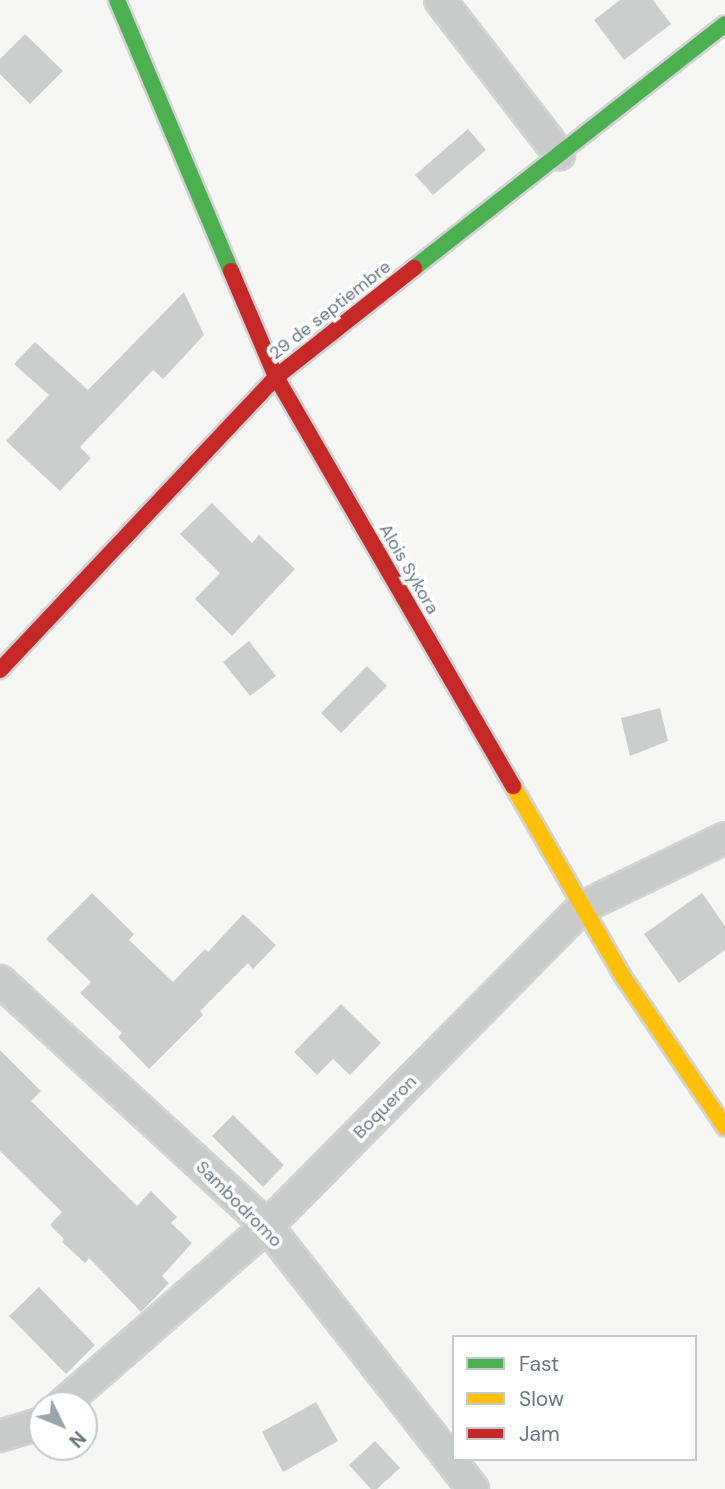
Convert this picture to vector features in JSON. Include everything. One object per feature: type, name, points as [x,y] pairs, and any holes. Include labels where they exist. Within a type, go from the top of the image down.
[{"type":"street","name":"Alois Sykora","points":[[117,0],[276,377],[622,975],[725,1127]]},
{"type":"street","points":[[440,0],[559,154]]},
{"type":"street","name":"29 de septiembre","points":[[0,670],[276,377],[725,24]]},
{"type":"street","name":"Boqueron","points":[[78,1391],[267,1226],[583,907],[725,838]]},
{"type":"street","name":"Sambodromo","points":[[0,981],[267,1226],[473,1489]]},
{"type":"street","points":[[0,1436],[28,1427]]},
{"type":"building","points":[[620,0],[653,0],[671,24],[624,60],[594,20]]},
{"type":"building","points":[[25,34],[63,71],[30,104],[0,74],[0,59]]},
{"type":"building","points":[[468,129],[486,150],[433,195],[415,175]]},
{"type":"building","points":[[184,292],[204,335],[163,379],[153,370],[80,447],[91,458],[60,491],[6,441],[49,395],[14,364],[35,342],[88,390]]},
{"type":"building","points":[[212,503],[252,543],[259,535],[295,569],[232,636],[195,599],[220,573],[180,534]]},
{"type":"building","points":[[249,641],[276,676],[250,696],[223,662]]},
{"type":"building","points":[[367,666],[387,686],[341,733],[321,713]]},
{"type":"building","points":[[660,708],[668,741],[630,756],[621,718]]},
{"type":"building","points":[[92,893],[134,934],[129,940],[173,982],[205,949],[208,952],[243,914],[276,945],[253,969],[248,963],[200,1011],[203,1015],[149,1069],[118,1037],[122,1033],[80,993],[91,982],[46,939]]},
{"type":"building","points":[[702,893],[725,926],[725,950],[679,983],[644,934]]},
{"type":"building","points":[[341,1004],[381,1043],[350,1075],[333,1059],[317,1075],[294,1052]]},
{"type":"building","points":[[0,1050],[41,1091],[31,1101],[137,1206],[151,1191],[177,1217],[171,1223],[192,1243],[162,1276],[169,1283],[141,1312],[89,1258],[85,1263],[62,1242],[64,1239],[50,1225],[62,1212],[0,1151]]},
{"type":"building","points":[[233,1115],[284,1165],[263,1187],[212,1136]]},
{"type":"building","points":[[39,1287],[95,1345],[66,1374],[9,1316]]},
{"type":"building","points":[[316,1402],[338,1441],[283,1472],[262,1432]]},
{"type":"building","points":[[375,1441],[400,1468],[377,1489],[371,1489],[349,1465]]},
{"type":"traffic: fast","points":[[117,0],[231,271]]},
{"type":"traffic: fast","points":[[414,268],[725,24]]},
{"type":"traffic: slow","points":[[513,786],[622,975],[725,1127]]},
{"type":"traffic: jam","points":[[0,670],[276,377],[414,268]]},
{"type":"traffic: jam","points":[[231,271],[276,377],[513,786]]}]
